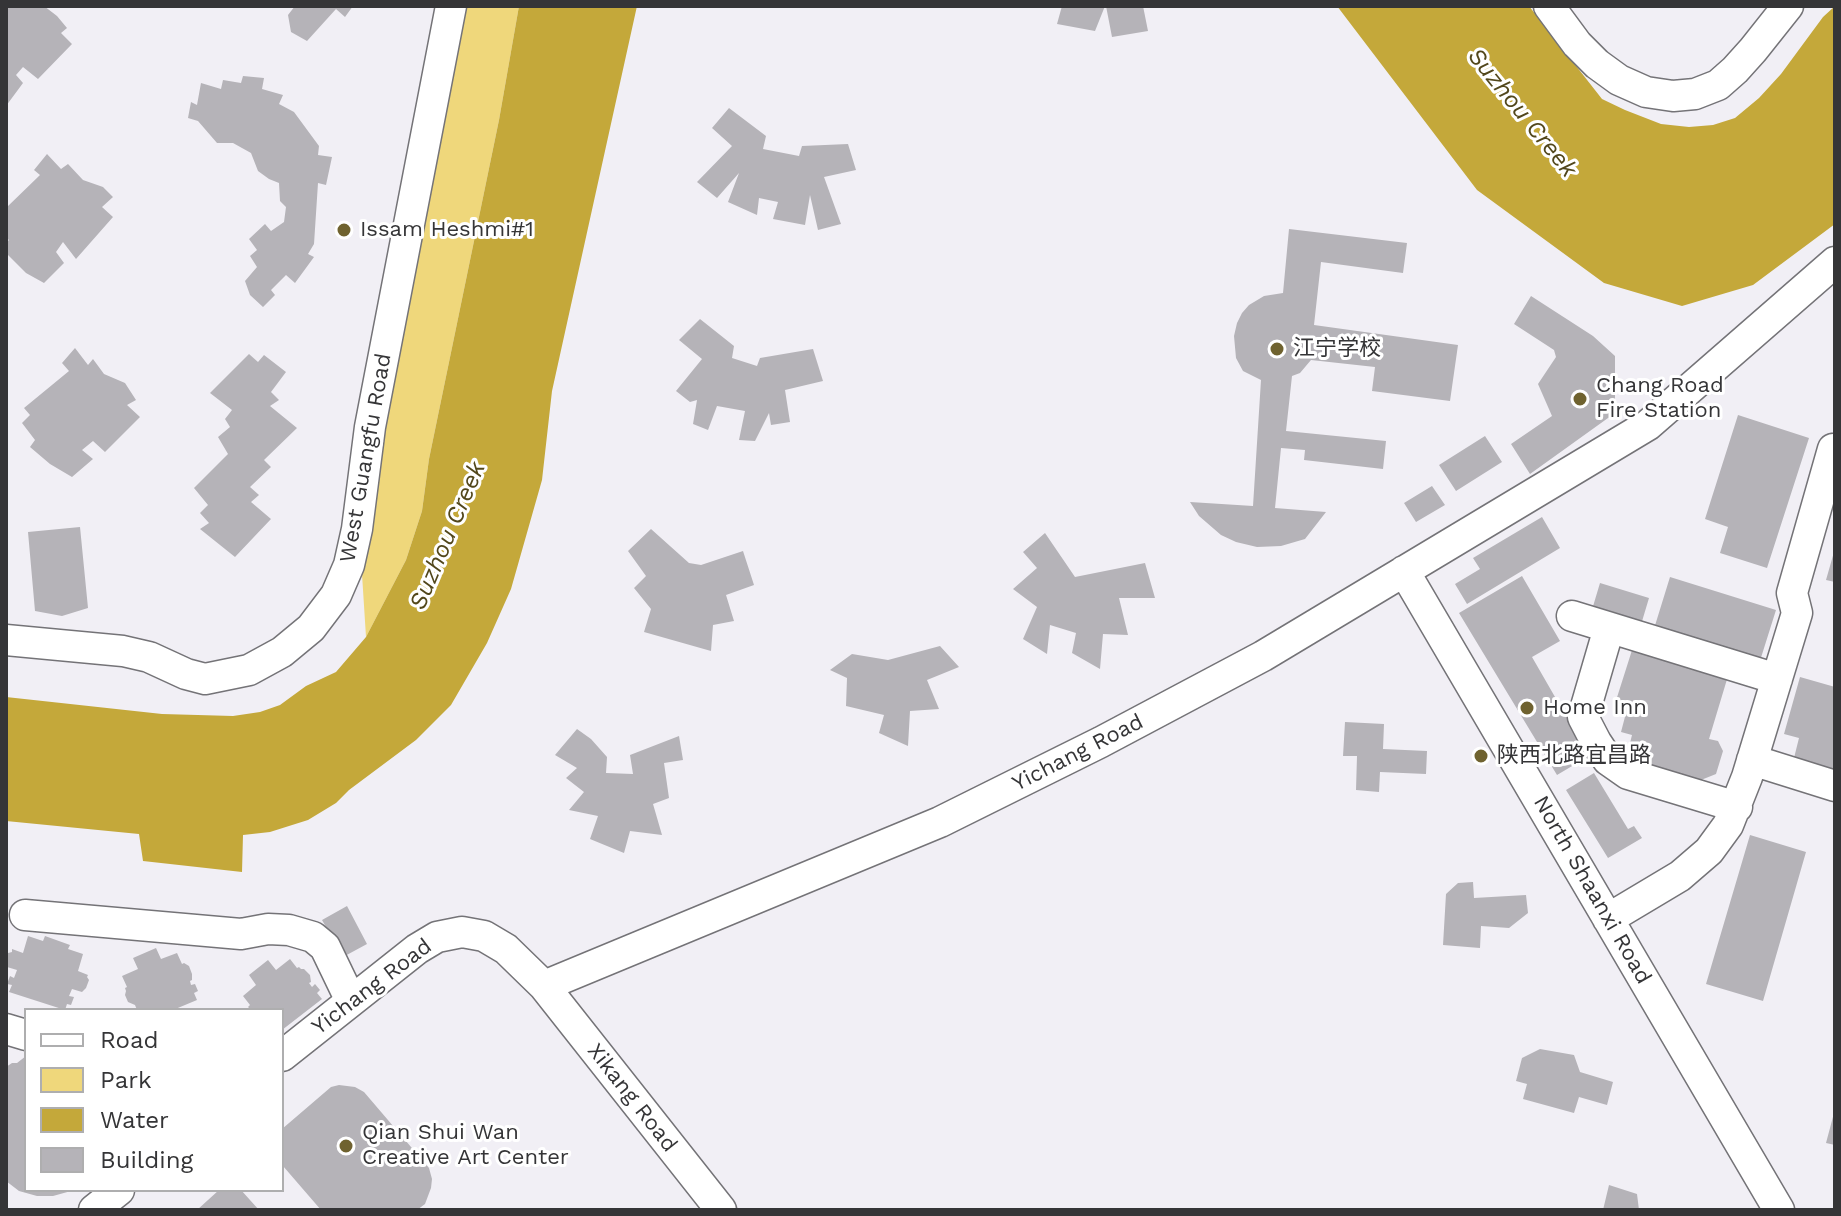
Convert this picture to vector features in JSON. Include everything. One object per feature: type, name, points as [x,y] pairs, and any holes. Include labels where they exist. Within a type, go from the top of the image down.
[{"type":"street","name":"West Guangfu Road","points":[[6,640],[123,651],[149,657],[205,679],[249,670],[282,652],[311,628],[336,595],[349,565],[357,529],[370,427],[451,6]]},
{"type":"street","points":[[1549,6],[1577,44],[1619,80],[1646,92],[1673,96],[1695,94],[1718,85],[1744,60],[1788,6]]},
{"type":"street","name":"Yichang Road","points":[[284,1054],[417,949],[437,937],[462,932],[484,936],[506,949],[544,986],[940,822],[1101,742],[1263,656],[1648,425],[1835,262]]},
{"type":"street","points":[[1608,919],[1680,876],[1709,851],[1737,807],[1797,613],[1792,593],[1833,449]]},
{"type":"street","name":"North Shaanxi Road","points":[[1404,571],[1779,1210]]},
{"type":"street","points":[[1572,616],[1777,679]]},
{"type":"street","points":[[1609,628],[1583,717],[1608,760],[1628,774],[1737,807]]},
{"type":"street","points":[[1752,760],[1835,786]]},
{"type":"street","points":[[25,915],[241,934],[268,929],[289,930],[313,937],[325,947],[351,1001]]},
{"type":"street","name":"Xikang Road","points":[[544,986],[721,1210]]},
{"type":"street","points":[[94,1210],[116,1192]]},
{"type":"green space","points":[[461,6],[519,6],[499,120],[429,459],[422,511],[406,560],[366,637],[359,527]]},
{"type":"water","name":"Suzhou Creek","points":[[519,6],[637,6],[552,391],[542,480],[511,589],[487,643],[451,705],[416,740],[336,803],[308,820],[270,832],[243,835],[242,872],[143,861],[139,834],[6,821],[6,697],[162,714],[233,716],[260,712],[280,705],[306,686],[336,672],[366,637],[406,560],[422,511],[429,459],[499,120]]},
{"type":"water","name":"Suzhou Creek","points":[[1337,6],[1529,6],[1602,99],[1661,124],[1689,127],[1713,125],[1735,118],[1781,74],[1823,17],[1835,6],[1835,224],[1753,285],[1682,306],[1604,283],[1477,190]]},
{"type":"building","points":[[6,6],[44,6],[67,28],[61,33],[72,44],[38,79],[23,67],[16,75],[23,83],[6,106]]},
{"type":"building","points":[[295,6],[353,6],[345,17],[336,9],[307,41],[291,32],[288,15]]},
{"type":"building","points":[[1062,6],[1105,6],[1095,31],[1057,24]]},
{"type":"building","points":[[1106,6],[1143,6],[1148,31],[1112,37]]},
{"type":"building","points":[[243,76],[264,78],[262,89],[283,95],[279,104],[294,112],[319,146],[318,155],[332,157],[326,185],[318,183],[314,244],[308,254],[314,257],[295,283],[286,275],[271,290],[275,295],[263,307],[250,295],[245,281],[257,267],[250,256],[257,250],[249,239],[265,224],[271,231],[284,222],[286,207],[280,201],[279,183],[258,171],[251,153],[233,143],[217,143],[198,121],[188,118],[191,102],[197,105],[201,83],[221,89],[223,80],[241,83]]},
{"type":"building","points":[[729,108],[766,136],[763,149],[799,156],[802,146],[848,144],[856,170],[824,177],[841,224],[818,230],[810,195],[805,225],[773,219],[778,202],[759,198],[757,215],[728,202],[739,173],[717,198],[697,182],[732,146],[712,128]]},
{"type":"building","points":[[47,154],[61,169],[68,164],[83,180],[103,187],[113,197],[102,207],[113,217],[76,259],[63,242],[56,252],[64,263],[44,283],[26,273],[6,253],[9,240],[6,237],[6,208],[40,175],[34,170]]},
{"type":"building","points":[[1289,229],[1407,243],[1403,273],[1321,262],[1314,325],[1458,345],[1450,401],[1372,391],[1375,367],[1311,360],[1300,373],[1292,376],[1286,431],[1386,441],[1383,469],[1304,460],[1305,450],[1281,448],[1275,508],[1326,512],[1305,539],[1281,546],[1257,547],[1221,535],[1199,516],[1190,502],[1253,506],[1261,380],[1243,371],[1236,358],[1234,336],[1237,323],[1249,305],[1264,296],[1283,293]]},
{"type":"building","name":"Chang Road Fire Station","points":[[1531,296],[1593,336],[1615,356],[1615,413],[1530,474],[1511,444],[1552,416],[1538,384],[1556,357],[1554,350],[1514,324]]},
{"type":"building","points":[[700,319],[734,346],[732,358],[757,366],[760,358],[813,349],[823,381],[785,390],[790,422],[771,425],[769,413],[755,441],[739,440],[745,411],[717,406],[708,430],[693,424],[697,400],[690,402],[676,391],[702,359],[679,340]]},
{"type":"building","points":[[75,348],[88,365],[93,359],[104,374],[125,383],[136,400],[127,405],[140,417],[105,452],[93,441],[82,450],[93,459],[72,477],[30,447],[35,440],[22,423],[30,415],[24,408],[69,371],[62,363]]},
{"type":"building","points":[[249,354],[258,362],[264,355],[286,372],[271,392],[279,400],[270,406],[297,428],[264,460],[271,467],[250,487],[259,495],[251,502],[271,519],[235,557],[200,529],[209,523],[200,513],[208,505],[194,488],[228,454],[218,437],[230,427],[225,419],[232,410],[210,393]]},
{"type":"building","points":[[1738,415],[1809,438],[1767,568],[1720,553],[1728,527],[1705,519]]},
{"type":"building","points":[[1485,436],[1502,462],[1456,491],[1439,465]]},
{"type":"building","points":[[1432,486],[1445,505],[1416,522],[1404,503]]},
{"type":"building","points":[[1542,517],[1560,548],[1467,604],[1455,584],[1480,569],[1473,558]]},
{"type":"building","points":[[80,527],[88,608],[62,616],[35,611],[28,532]]},
{"type":"building","points":[[651,529],[689,563],[701,565],[743,551],[754,585],[726,595],[734,621],[713,625],[711,651],[644,632],[651,609],[634,588],[646,576],[628,551]]},
{"type":"building","points":[[1045,533],[1075,577],[1145,563],[1155,598],[1119,598],[1128,635],[1103,634],[1100,669],[1072,653],[1076,633],[1050,625],[1047,654],[1023,639],[1037,607],[1013,589],[1037,568],[1023,552]]},
{"type":"building","points":[[1835,552],[1835,582],[1826,580]]},
{"type":"building","points":[[1522,576],[1560,641],[1532,657],[1589,756],[1557,775],[1459,613]]},
{"type":"building","points":[[1670,577],[1776,610],[1759,664],[1653,632]]},
{"type":"building","points":[[1600,583],[1649,598],[1640,628],[1591,613]]},
{"type":"building","points":[[940,646],[959,667],[927,680],[939,709],[910,711],[908,746],[879,733],[884,715],[846,706],[847,678],[830,670],[852,654],[888,660]]},
{"type":"building","points":[[1633,647],[1728,676],[1709,739],[1718,741],[1723,751],[1716,774],[1701,780],[1680,774],[1678,777],[1669,774],[1671,771],[1640,761],[1629,747],[1632,735],[1621,732],[1626,713],[1613,710]]},
{"type":"building","points":[[1800,677],[1835,687],[1835,770],[1794,758],[1799,738],[1784,734]]},
{"type":"building","points":[[1345,722],[1384,724],[1383,749],[1427,751],[1426,774],[1380,772],[1379,792],[1356,790],[1357,756],[1343,756]]},
{"type":"building","points":[[577,729],[607,757],[606,773],[633,774],[630,755],[679,736],[683,760],[664,763],[669,798],[653,804],[662,835],[630,831],[624,853],[590,839],[598,816],[569,810],[584,792],[566,778],[577,768],[555,755]]},
{"type":"building","points":[[1594,773],[1628,829],[1634,826],[1642,838],[1608,858],[1566,790]]},
{"type":"building","points":[[1750,835],[1806,852],[1763,1001],[1706,984]]},
{"type":"building","points":[[1473,882],[1474,898],[1526,895],[1528,913],[1509,928],[1481,926],[1480,948],[1443,945],[1446,894],[1458,883]]},
{"type":"building","points":[[347,906],[367,944],[343,957],[322,920]]},
{"type":"building","points":[[28,936],[43,941],[45,936],[70,945],[68,949],[83,954],[78,971],[88,975],[86,988],[82,992],[72,989],[69,996],[74,997],[71,1005],[67,1004],[66,1008],[9,992],[12,985],[7,984],[17,970],[7,967],[8,953],[12,949],[23,953]]},
{"type":"building","points":[[156,948],[161,959],[177,953],[182,964],[189,966],[191,985],[195,984],[198,991],[194,993],[197,1000],[178,1008],[136,1008],[128,1002],[122,976],[138,969],[133,958]]},
{"type":"building","points":[[290,959],[297,968],[304,969],[310,975],[309,983],[320,990],[317,993],[322,999],[284,1028],[284,1008],[249,1008],[243,996],[256,985],[249,975],[268,960],[276,970]]},
{"type":"building","points":[[1540,1049],[1574,1055],[1580,1072],[1613,1082],[1607,1105],[1579,1097],[1574,1113],[1523,1099],[1527,1084],[1516,1081],[1522,1058]]},
{"type":"building","points":[[24,1058],[24,1192],[67,1192],[37,1196],[19,1191],[6,1181],[6,1067]]},
{"type":"building","name":"Qian Shui Wan Creative Art Center","points":[[331,1087],[355,1087],[364,1092],[429,1168],[431,1188],[425,1204],[417,1210],[321,1210],[284,1167],[284,1127]]},
{"type":"building","points":[[1835,1113],[1835,1145],[1826,1143]]},
{"type":"building","points":[[1609,1185],[1637,1194],[1639,1210],[1603,1210]]},
{"type":"building","points":[[217,1192],[243,1192],[259,1210],[197,1210]]},
{"type":"place","name":"Issam Heshmi#1","points":[[344,230]]},
{"type":"place","name":"江宁学校","points":[[1277,349]]},
{"type":"place","name":"Chang Road Fire Station","points":[[1580,399]]},
{"type":"place","name":"Home Inn","points":[[1527,708]]},
{"type":"place","name":"陕西北路宜昌路","points":[[1481,756]]},
{"type":"place","name":"Qian Shui Wan Creative Art Center","points":[[346,1146]]}]
